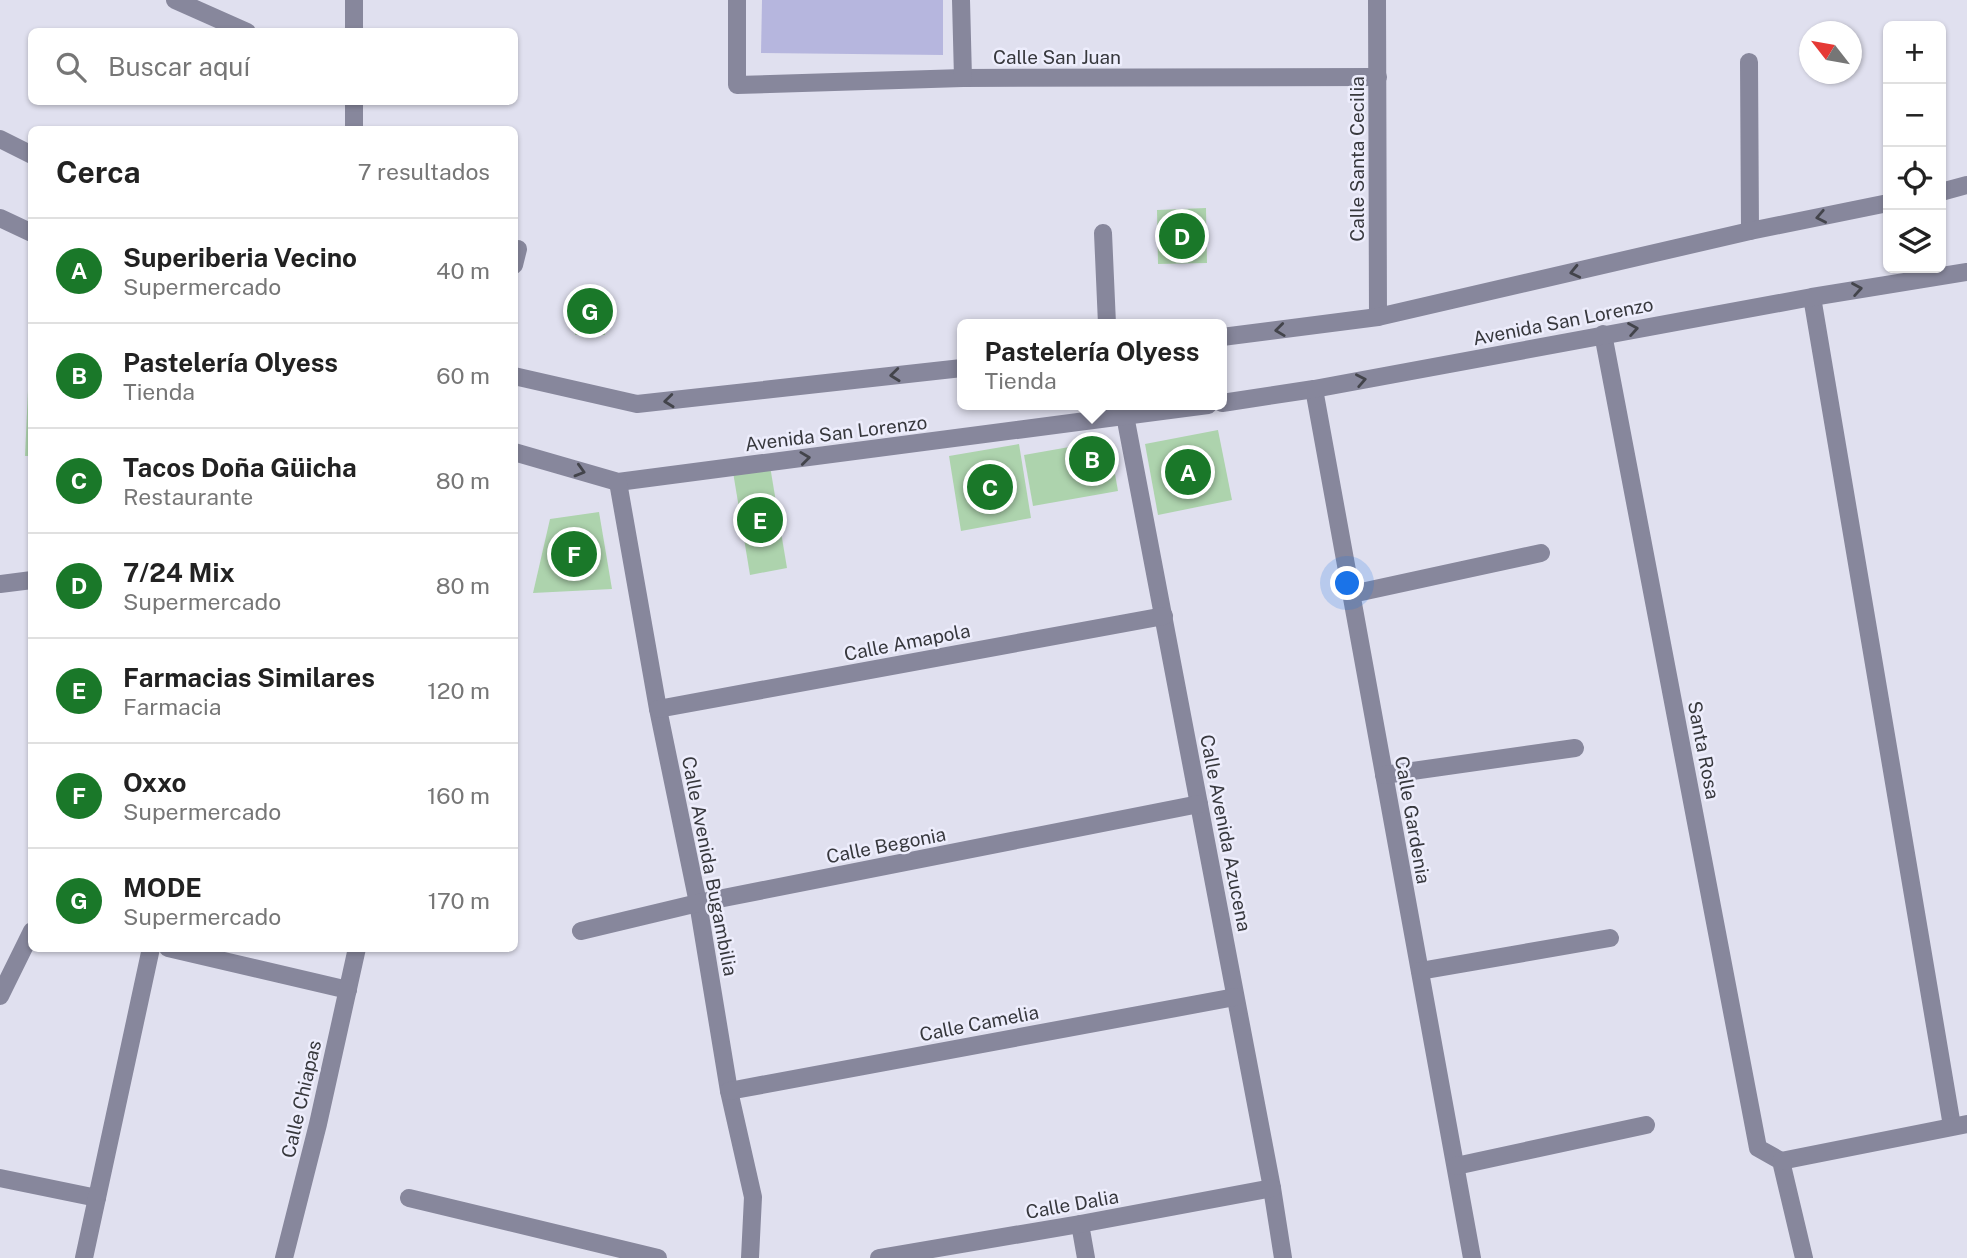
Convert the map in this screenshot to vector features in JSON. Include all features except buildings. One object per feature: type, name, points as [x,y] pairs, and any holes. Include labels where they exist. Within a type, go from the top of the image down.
[{"type":"street","points":[[175,0],[238,28]]},
{"type":"street","points":[[354,0],[354,28]]},
{"type":"street","name":"Calle San Juan","points":[[737,0],[737,85],[963,78],[1378,77]]},
{"type":"street","points":[[961,0],[963,78]]},
{"type":"street","name":"Calle Santa Cecilia","points":[[1377,0],[1378,317]]},
{"type":"street","points":[[1749,62],[1749,231]]},
{"type":"street","points":[[354,105],[354,126]]},
{"type":"street","points":[[0,139],[28,153]]},
{"type":"street","points":[[1946,191],[1967,185]]},
{"type":"street","points":[[1227,336],[1378,317],[1749,231],[1883,205]]},
{"type":"street","points":[[0,218],[28,231]]},
{"type":"street","points":[[1103,233],[1107,319]]},
{"type":"street","name":"Avenida San Lorenzo","points":[[1946,272],[1967,272]]},
{"type":"street","name":"Avenida San Lorenzo","points":[[1227,402],[1314,389],[1812,297],[1912,273]]},
{"type":"street","points":[[1804,1258],[1781,1161],[1960,1125],[1812,297]]},
{"type":"street","name":"Santa Rosa","points":[[1603,334],[1758,1148],[1781,1161]]},
{"type":"street","points":[[518,377],[637,404],[957,369]]},
{"type":"street","name":"Calle Gardenia","points":[[1314,389],[1472,1258]]},
{"type":"street","name":"Avenida San Lorenzo","points":[[518,453],[618,482],[1124,411]]},
{"type":"street","name":"Calle Avenida Azucena","points":[[1124,411],[1272,1188],[1283,1258]]},
{"type":"street","name":"Calle Avenida Bugambilia","points":[[618,482],[698,903],[729,1091],[753,1197],[750,1258]]},
{"type":"street","points":[[1352,594],[1541,553]]},
{"type":"street","points":[[0,584],[28,580]]},
{"type":"street","name":"Calle Amapola","points":[[659,709],[1164,616]]},
{"type":"street","points":[[1384,775],[1575,748]]},
{"type":"street","name":"Calle Begonia","points":[[581,931],[698,903],[1199,804]]},
{"type":"street","points":[[1420,971],[1610,938]]},
{"type":"street","points":[[0,996],[28,939]]},
{"type":"street","points":[[84,1258],[149,952]]},
{"type":"street","points":[[185,952],[348,990]]},
{"type":"street","name":"Calle Chiapas","points":[[284,1258],[356,952]]},
{"type":"street","name":"Calle Camelia","points":[[729,1091],[1236,997]]},
{"type":"street","points":[[1456,1166],[1646,1125]]},
{"type":"street","points":[[0,1178],[97,1198]]},
{"type":"street","name":"Calle Dalia","points":[[879,1258],[1272,1188]]},
{"type":"street","points":[[409,1198],[658,1258]]},
{"type":"street","points":[[1080,1224],[1086,1258]]},
{"type":"shaded area","points":[[762,0],[943,0],[943,55],[761,53]]},
{"type":"place","name":"7/24 Mix","points":[[1182,236]]},
{"type":"place","name":"MODE","points":[[590,311]]},
{"type":"place","name":"Pastelería Olyess","points":[[1092,459]]},
{"type":"place","name":"Superiberia Vecino","points":[[1188,472]]},
{"type":"place","name":"Tacos Doña Güicha","points":[[990,487]]},
{"type":"place","name":"Farmacias Similares","points":[[760,520]]},
{"type":"place","name":"Oxxo","points":[[574,554]]}]
